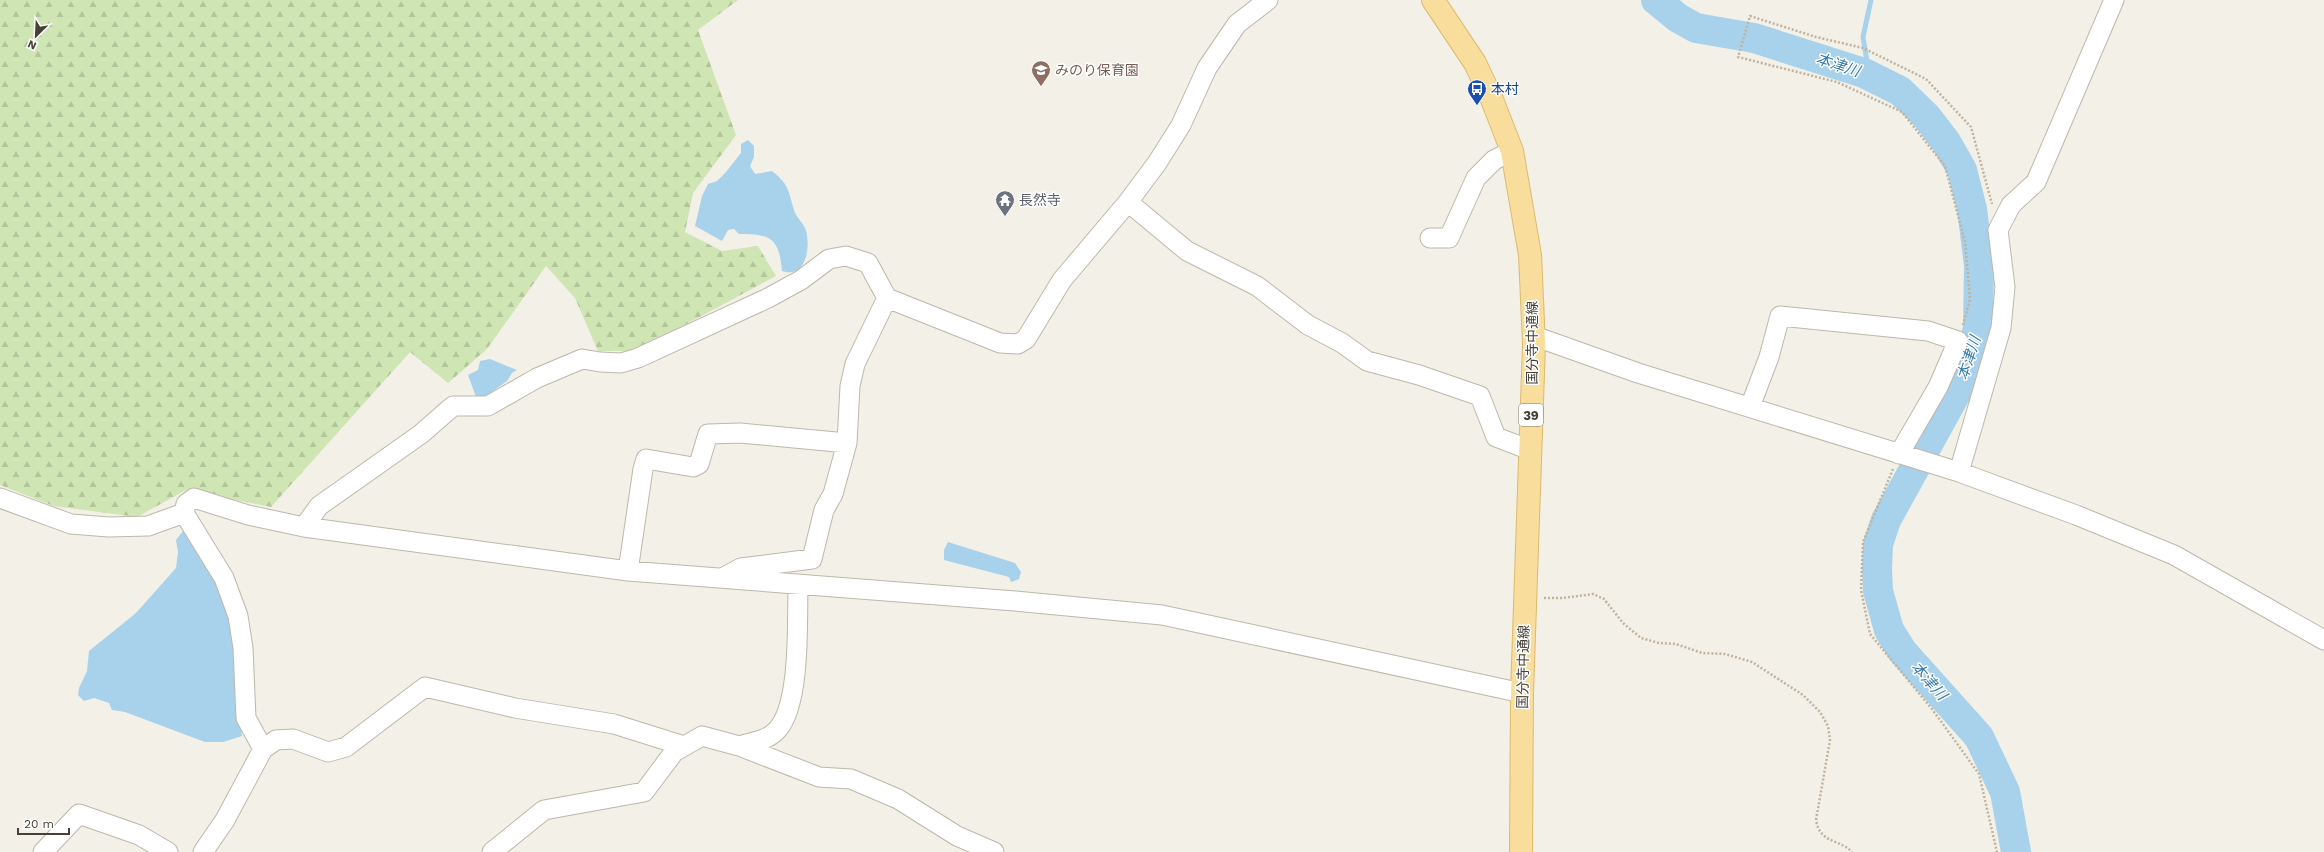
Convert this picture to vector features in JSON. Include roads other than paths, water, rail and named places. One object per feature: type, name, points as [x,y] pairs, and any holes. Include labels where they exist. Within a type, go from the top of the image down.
[{"type":"main road","name":"国分寺中通線","points":[[1432,0],[1475,63],[1491,97],[1512,152],[1530,255],[1534,336],[1522,694],[1521,852]]},
{"type":"street","points":[[304,527],[319,506],[421,434],[453,406],[488,406],[537,378],[582,359],[621,363],[638,358],[768,298],[801,280],[829,259],[846,256],[868,263],[887,298],[1000,343],[1018,344],[1026,339],[1062,280],[1128,202],[1157,163],[1182,125],[1207,68],[1237,24],[1268,0]]},
{"type":"street","points":[[1959,472],[2001,328],[2005,287],[1998,230],[2012,205],[2036,182],[2114,0]]},
{"type":"street","points":[[1430,238],[1449,238],[1476,178],[1494,160],[1512,152]]},
{"type":"street","points":[[1128,202],[1187,251],[1257,286],[1308,325],[1342,343],[1367,361],[1480,396],[1496,437],[1530,450]]},
{"type":"street","points":[[721,578],[741,568],[812,559],[824,510],[833,494],[847,443],[850,386],[855,364],[887,298]]},
{"type":"street","points":[[1750,407],[1769,357],[1780,316],[1928,331],[1958,341],[1938,387],[1903,455]]},
{"type":"street","points":[[1534,336],[1638,373],[1959,472],[2076,514],[2174,555],[2324,640]]},
{"type":"street","points":[[628,571],[643,469],[646,459],[693,467],[699,464],[708,434],[740,433],[847,443]]},
{"type":"street","points":[[0,498],[71,524],[109,527],[148,526],[184,513]]},
{"type":"street","points":[[263,749],[246,718],[243,648],[238,616],[224,578],[184,513],[186,504],[194,498],[248,515],[304,527],[628,571],[1162,615],[1522,694]]},
{"type":"street","points":[[739,746],[764,740],[778,729],[790,703],[796,678],[798,584]]},
{"type":"street","points":[[203,852],[225,820],[263,749],[276,740],[293,740],[328,752],[346,747],[425,687],[515,708],[614,724],[684,746]]},
{"type":"street","points":[[492,852],[544,810],[644,792],[674,752],[702,736],[739,746],[819,777],[851,779],[898,799],[957,836],[994,852]]},
{"type":"street","points":[[43,852],[79,814],[139,835],[168,852]]},
{"type":"water","points":[[748,140],[754,146],[754,157],[750,166],[755,174],[772,171],[783,181],[788,190],[795,213],[805,229],[808,246],[807,254],[801,267],[796,271],[782,271],[781,260],[776,245],[772,240],[766,237],[750,234],[739,234],[734,229],[728,230],[722,241],[695,226],[702,196],[708,184],[717,181],[726,172],[741,153],[741,144]]},
{"type":"water","points":[[490,359],[517,370],[512,373],[507,381],[482,399],[476,397],[468,375],[478,370],[480,361]]},
{"type":"water","points":[[186,527],[220,589],[231,619],[235,650],[237,702],[242,736],[223,742],[205,742],[125,712],[112,710],[109,703],[94,698],[84,701],[78,695],[79,688],[87,671],[89,651],[136,613],[176,568],[178,552],[176,540]]},
{"type":"water","points":[[948,542],[1015,563],[1021,572],[1019,579],[1011,582],[1009,577],[944,560],[944,550]]},
{"type":"waterway","name":"本津川","points":[[1656,0],[1678,18],[1696,28],[1754,38],[1864,73],[1900,91],[1926,116],[1946,142],[1962,170],[1972,209],[1979,265],[1978,328],[1965,377],[1886,520],[1878,544],[1878,591],[1889,630],[1902,651],[1979,737],[2005,792],[2016,852]]},
{"type":"waterway","points":[[1864,73],[1867,61],[1863,37],[1871,0]]},
{"type":"place","name":"みのり保育園","points":[[1041,87]]},
{"type":"place","name":"本村","points":[[1477,106]]},
{"type":"place","name":"長然寺","points":[[1005,217]]}]
